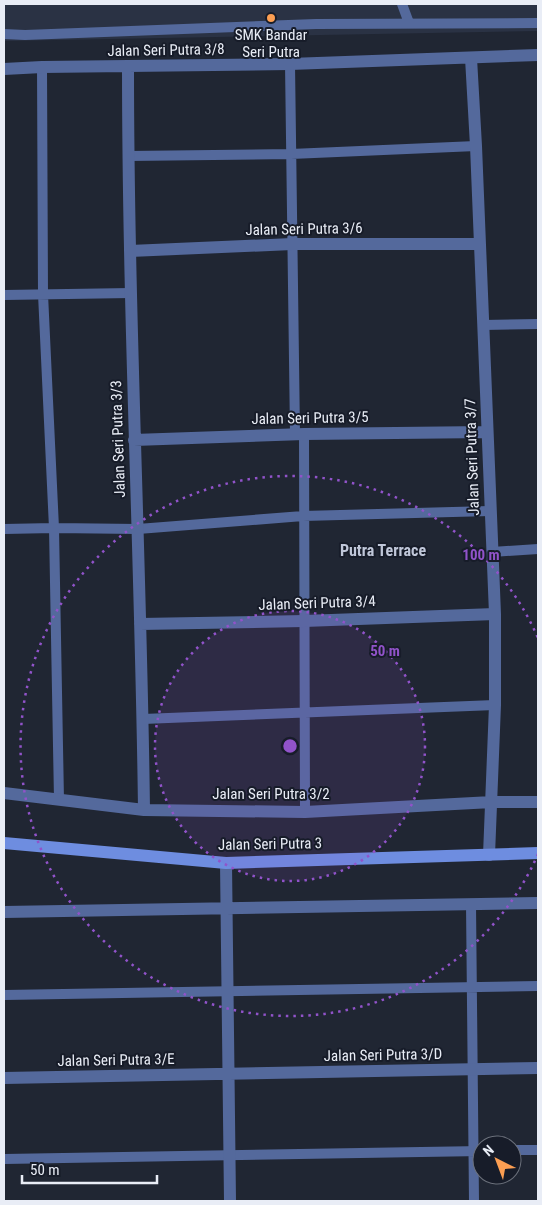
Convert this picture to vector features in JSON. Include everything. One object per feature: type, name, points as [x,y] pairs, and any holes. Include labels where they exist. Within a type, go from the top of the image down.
[{"type":"street","name":"Jalan Seri Putra 3/8","points":[[4,69],[42,66],[128,67],[290,64],[538,55]]},
{"type":"street","name":"Jalan Seri Putra 3/7","points":[[471,58],[495,614],[495,705],[489,855]]},
{"type":"street","name":"Jalan Seri Putra 3/3","points":[[128,67],[134,440],[138,529],[144,810]]},
{"type":"street","name":"Jalan Seri Putra 3/6","points":[[130,251],[292,244],[480,244]]},
{"type":"street","name":"Jalan Seri Putra 3/5","points":[[134,440],[299,434],[487,432]]},
{"type":"street","name":"Jalan Seri Putra 3/4","points":[[140,624],[304,621],[495,614]]},
{"type":"street","name":"Jalan Seri Putra 3/2","points":[[4,793],[144,810],[305,812],[492,802],[538,802]]},
{"type":"street","name":"Jalan Seri Putra 3","points":[[4,843],[226,863],[538,853]]},
{"type":"street","points":[[226,863],[230,1201]]},
{"type":"street","points":[[4,912],[538,902]]},
{"type":"street","name":"Jalan Seri Putra 3/D","points":[[228,1074],[538,1068]]},
{"type":"street","name":"Jalan Seri Putra 3/E","points":[[4,1078],[228,1074]]},
{"type":"lane","points":[[402,4],[409,23]]},
{"type":"lane","points":[[4,34],[25,35],[316,24],[538,23]]},
{"type":"lane","points":[[290,64],[292,244],[303,516],[305,812]]},
{"type":"lane","points":[[42,66],[43,294],[54,528],[59,800]]},
{"type":"lane","points":[[128,156],[291,154],[476,146]]},
{"type":"lane","points":[[4,295],[131,293]]},
{"type":"lane","points":[[483,325],[538,324]]},
{"type":"lane","points":[[4,529],[138,529],[303,516],[490,511]]},
{"type":"lane","points":[[492,552],[538,549]]},
{"type":"lane","points":[[142,719],[495,705]]},
{"type":"lane","points":[[471,904],[473,1070],[477,1135]]},
{"type":"lane","points":[[4,995],[538,986]]},
{"type":"lane","points":[[522,1150],[538,1150]]},
{"type":"lane","points":[[4,1160],[472,1151]]},
{"type":"lane","points":[[474,1201],[475,1185]]},
{"type":"shaded area","name":"SMK Bandar Seri Putra","points":[[4,4],[538,4],[538,31],[4,41]]},
{"type":"place","name":"SMK Bandar Seri Putra","points":[[271,18]]},
{"type":"district","name":"Putra Terrace","points":[[383,550]]}]
